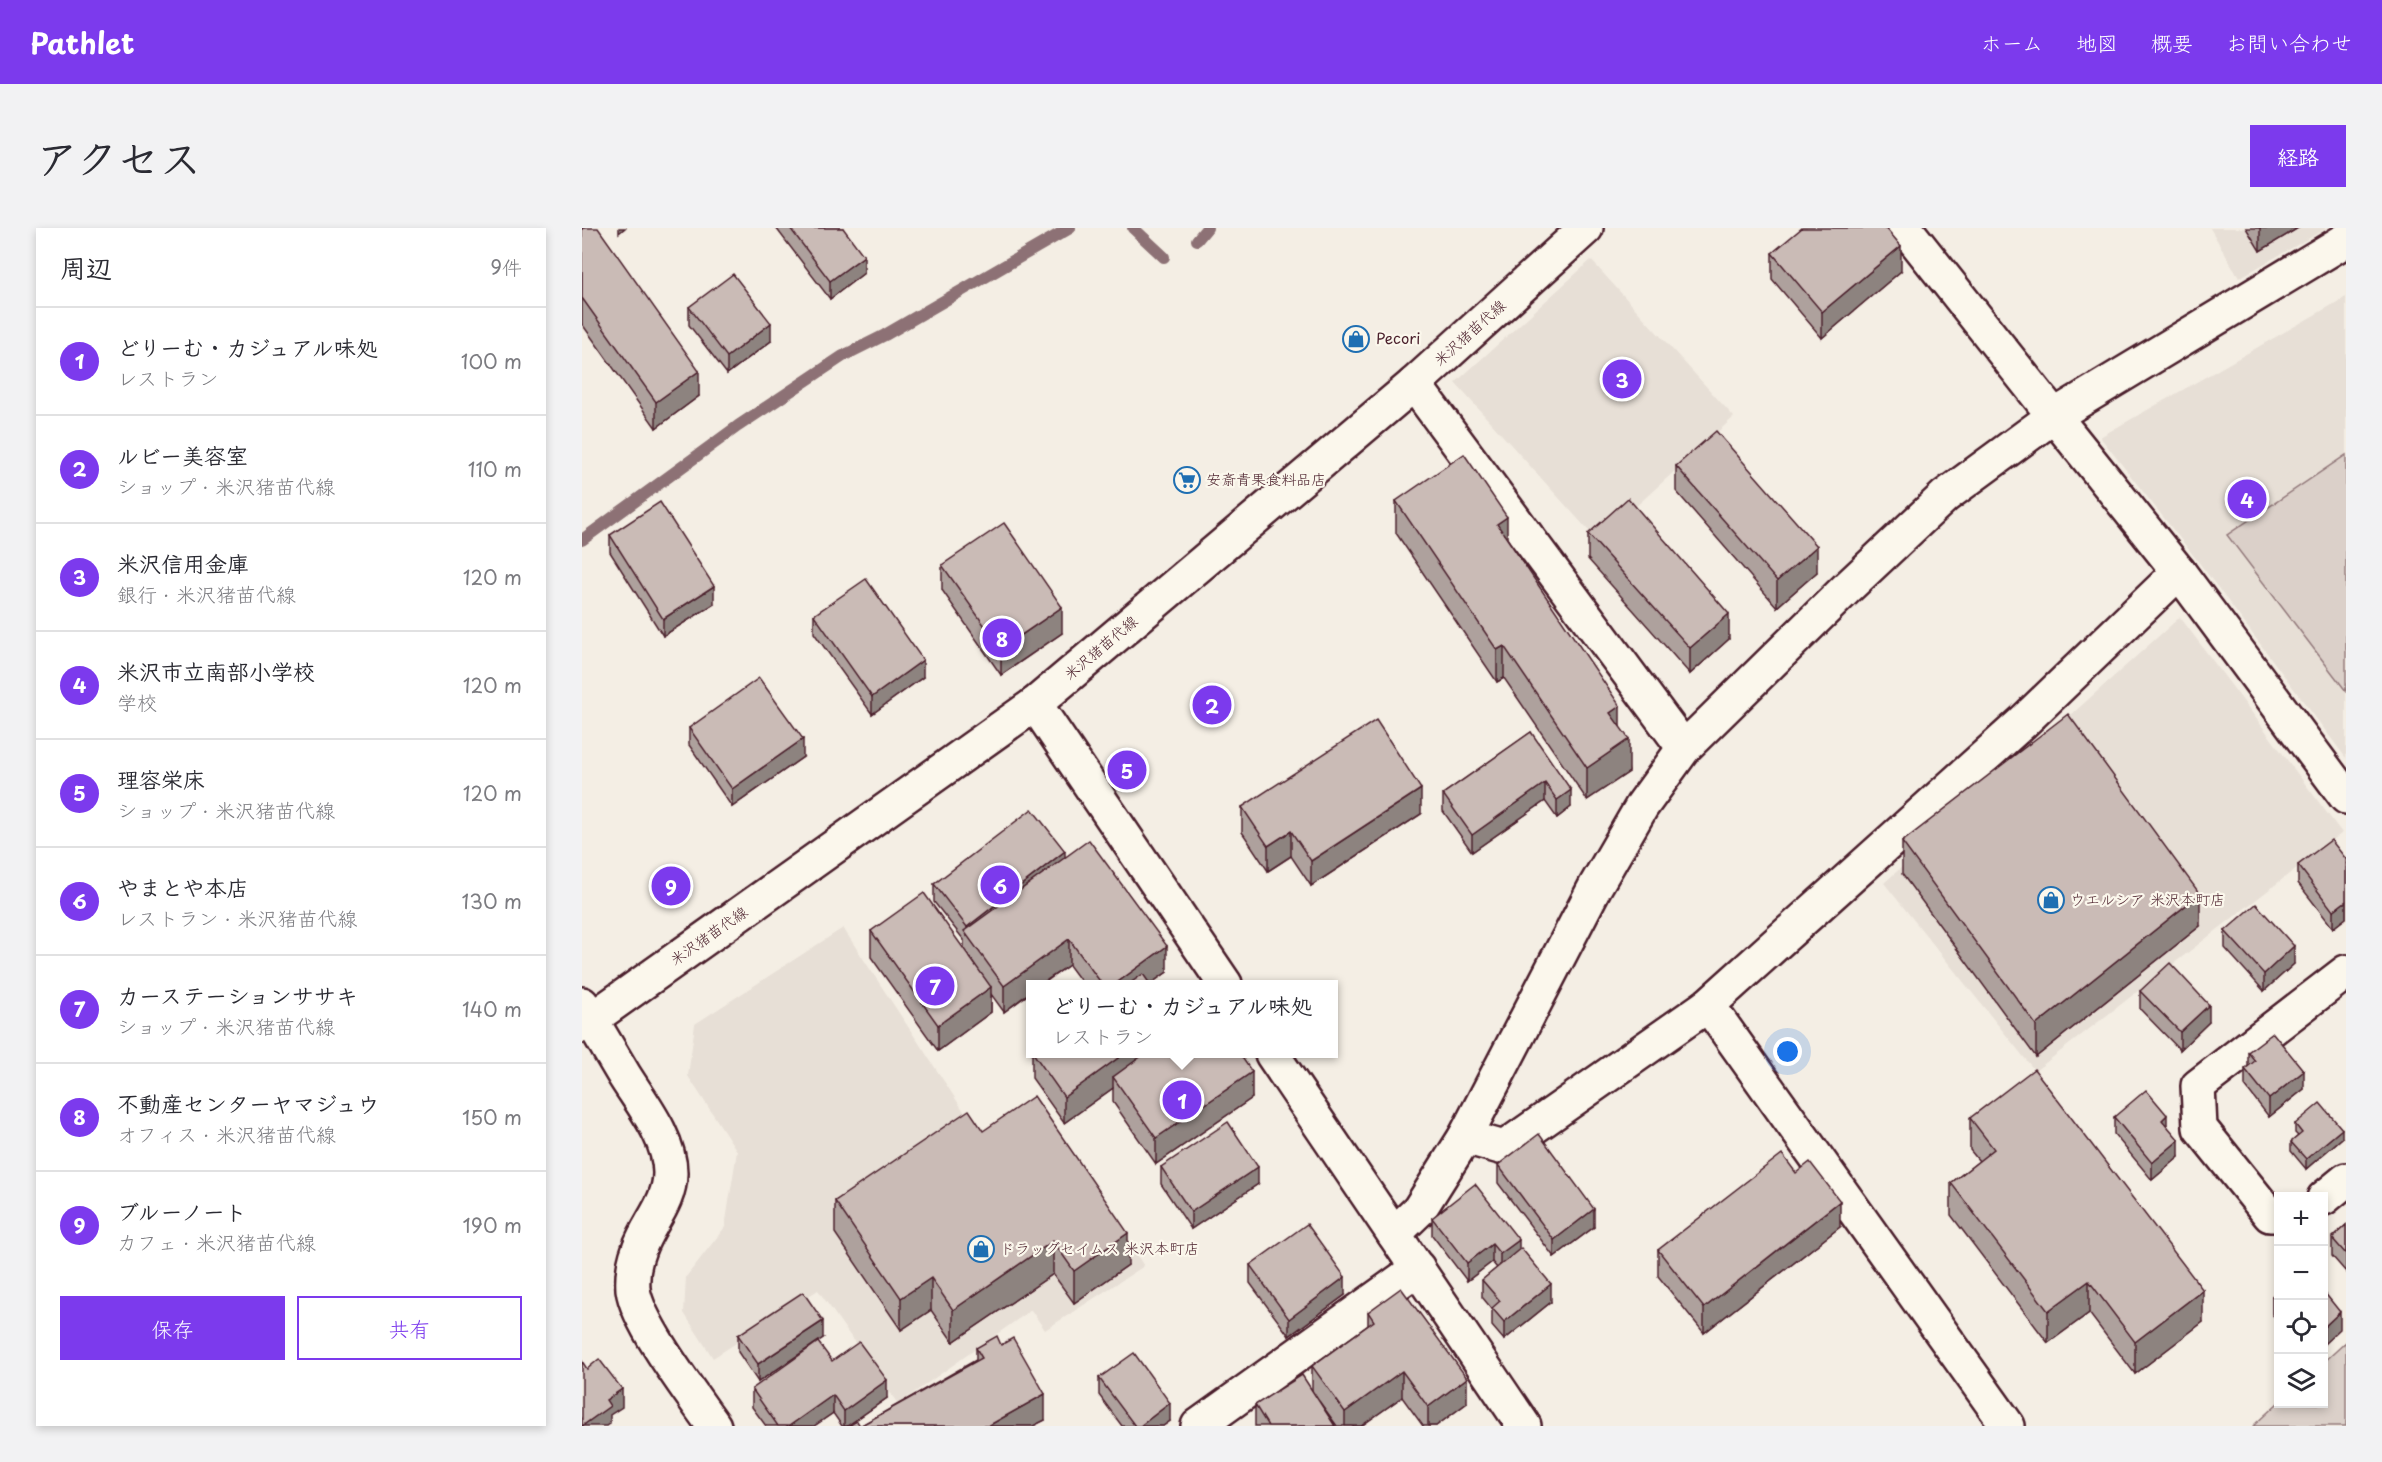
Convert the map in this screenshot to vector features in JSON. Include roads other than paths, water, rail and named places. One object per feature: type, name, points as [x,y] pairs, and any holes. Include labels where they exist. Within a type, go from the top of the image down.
[{"type":"street","name":"米沢猪苗代線","points":[[585,1016],[1035,704],[1414,384],[1586,228]]},
{"type":"street","points":[[1905,228],[2179,572],[2346,797]]},
{"type":"street","points":[[1394,1234],[1419,1210],[1465,1137],[1595,887],[1642,806],[1684,748],[1846,589],[1945,496],[2054,416],[2346,240]]},
{"type":"street","points":[[1414,384],[1684,748]]},
{"type":"street","points":[[1465,1137],[1504,1148],[1708,1005],[2022,723],[2179,572]]},
{"type":"street","points":[[1035,704],[1222,980]]},
{"type":"street","points":[[2274,1215],[2270,1215],[2200,1128],[2198,1086],[2346,972]]},
{"type":"street","points":[[1708,1005],[2008,1426]]},
{"type":"street","points":[[585,1016],[648,1113],[664,1146],[670,1174],[663,1204],[642,1240],[633,1265],[633,1291],[642,1316],[673,1367],[714,1426]]},
{"type":"street","points":[[1275,1058],[1524,1426]]},
{"type":"street","points":[[2328,1195],[2346,1180]]},
{"type":"street","points":[[1198,1426],[1418,1268]]},
{"type":"waterway","points":[[582,540],[738,426],[843,356],[885,335],[1070,228]]},
{"type":"waterway","points":[[1133,228],[1164,257]]},
{"type":"waterway","points":[[1197,240],[1207,228]]},
{"type":"place","name":"Pecori","points":[[1356,339]]},
{"type":"place","name":"米沢信用金庫","points":[[1622,379]]},
{"type":"place","name":"安斎青果食料品店","points":[[1187,480]]},
{"type":"place","name":"米沢市立南部小学校","points":[[2247,499]]},
{"type":"place","name":"不動産センターヤマジュウ","points":[[1002,638]]},
{"type":"place","name":"ルビー美容室","points":[[1212,705]]},
{"type":"place","name":"理容栄床","points":[[1127,770]]},
{"type":"place","name":"やまとや本店","points":[[1000,885]]},
{"type":"place","name":"ブルーノート","points":[[671,886]]},
{"type":"place","name":"ウエルシア 米沢本町店","points":[[2051,900]]},
{"type":"place","name":"カーステーションササキ","points":[[935,986]]},
{"type":"place","name":"どりーむ・カジュアル味処","points":[[1182,1100]]},
{"type":"place","name":"ドラッグセイムス 米沢本町店","points":[[981,1249]]}]
